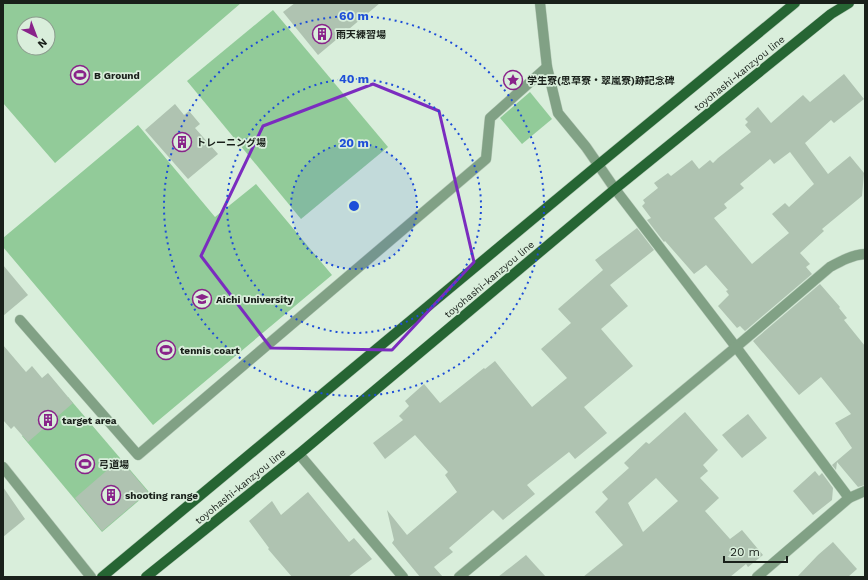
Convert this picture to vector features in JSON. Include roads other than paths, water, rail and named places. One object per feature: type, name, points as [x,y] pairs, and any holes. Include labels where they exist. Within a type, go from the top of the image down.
[{"type":"main road","name":"toyohashi-kanzyou line","points":[[102,577],[795,3]]},
{"type":"main road","name":"toyohashi-kanzyou line","points":[[146,577],[299,454],[615,189],[831,14],[849,3]]},
{"type":"street","points":[[540,3],[547,67],[558,113],[586,147],[615,189],[849,498]]},
{"type":"street","points":[[20,320],[138,455],[486,159],[490,118],[547,67]]},
{"type":"street","points":[[459,577],[830,267],[843,259],[865,254]]},
{"type":"street","points":[[299,454],[404,577]]},
{"type":"street","points":[[3,467],[91,577]]},
{"type":"street","points":[[757,577],[849,498],[865,491]]},
{"type":"place","name":"雨天練習場","points":[[322,34]]},
{"type":"place","name":"B Ground","points":[[80,75]]},
{"type":"place","name":"学生寮(思草寮・翠嵐寮)跡記念碑","points":[[513,80]]},
{"type":"place","name":"トレーニング場","points":[[182,142]]},
{"type":"place","name":"Aichi University","points":[[202,299]]},
{"type":"place","name":"tennis coart","points":[[166,350]]},
{"type":"place","name":"target area","points":[[48,420]]},
{"type":"place","name":"弓道場","points":[[85,464]]},
{"type":"place","name":"shooting range","points":[[111,495]]}]
